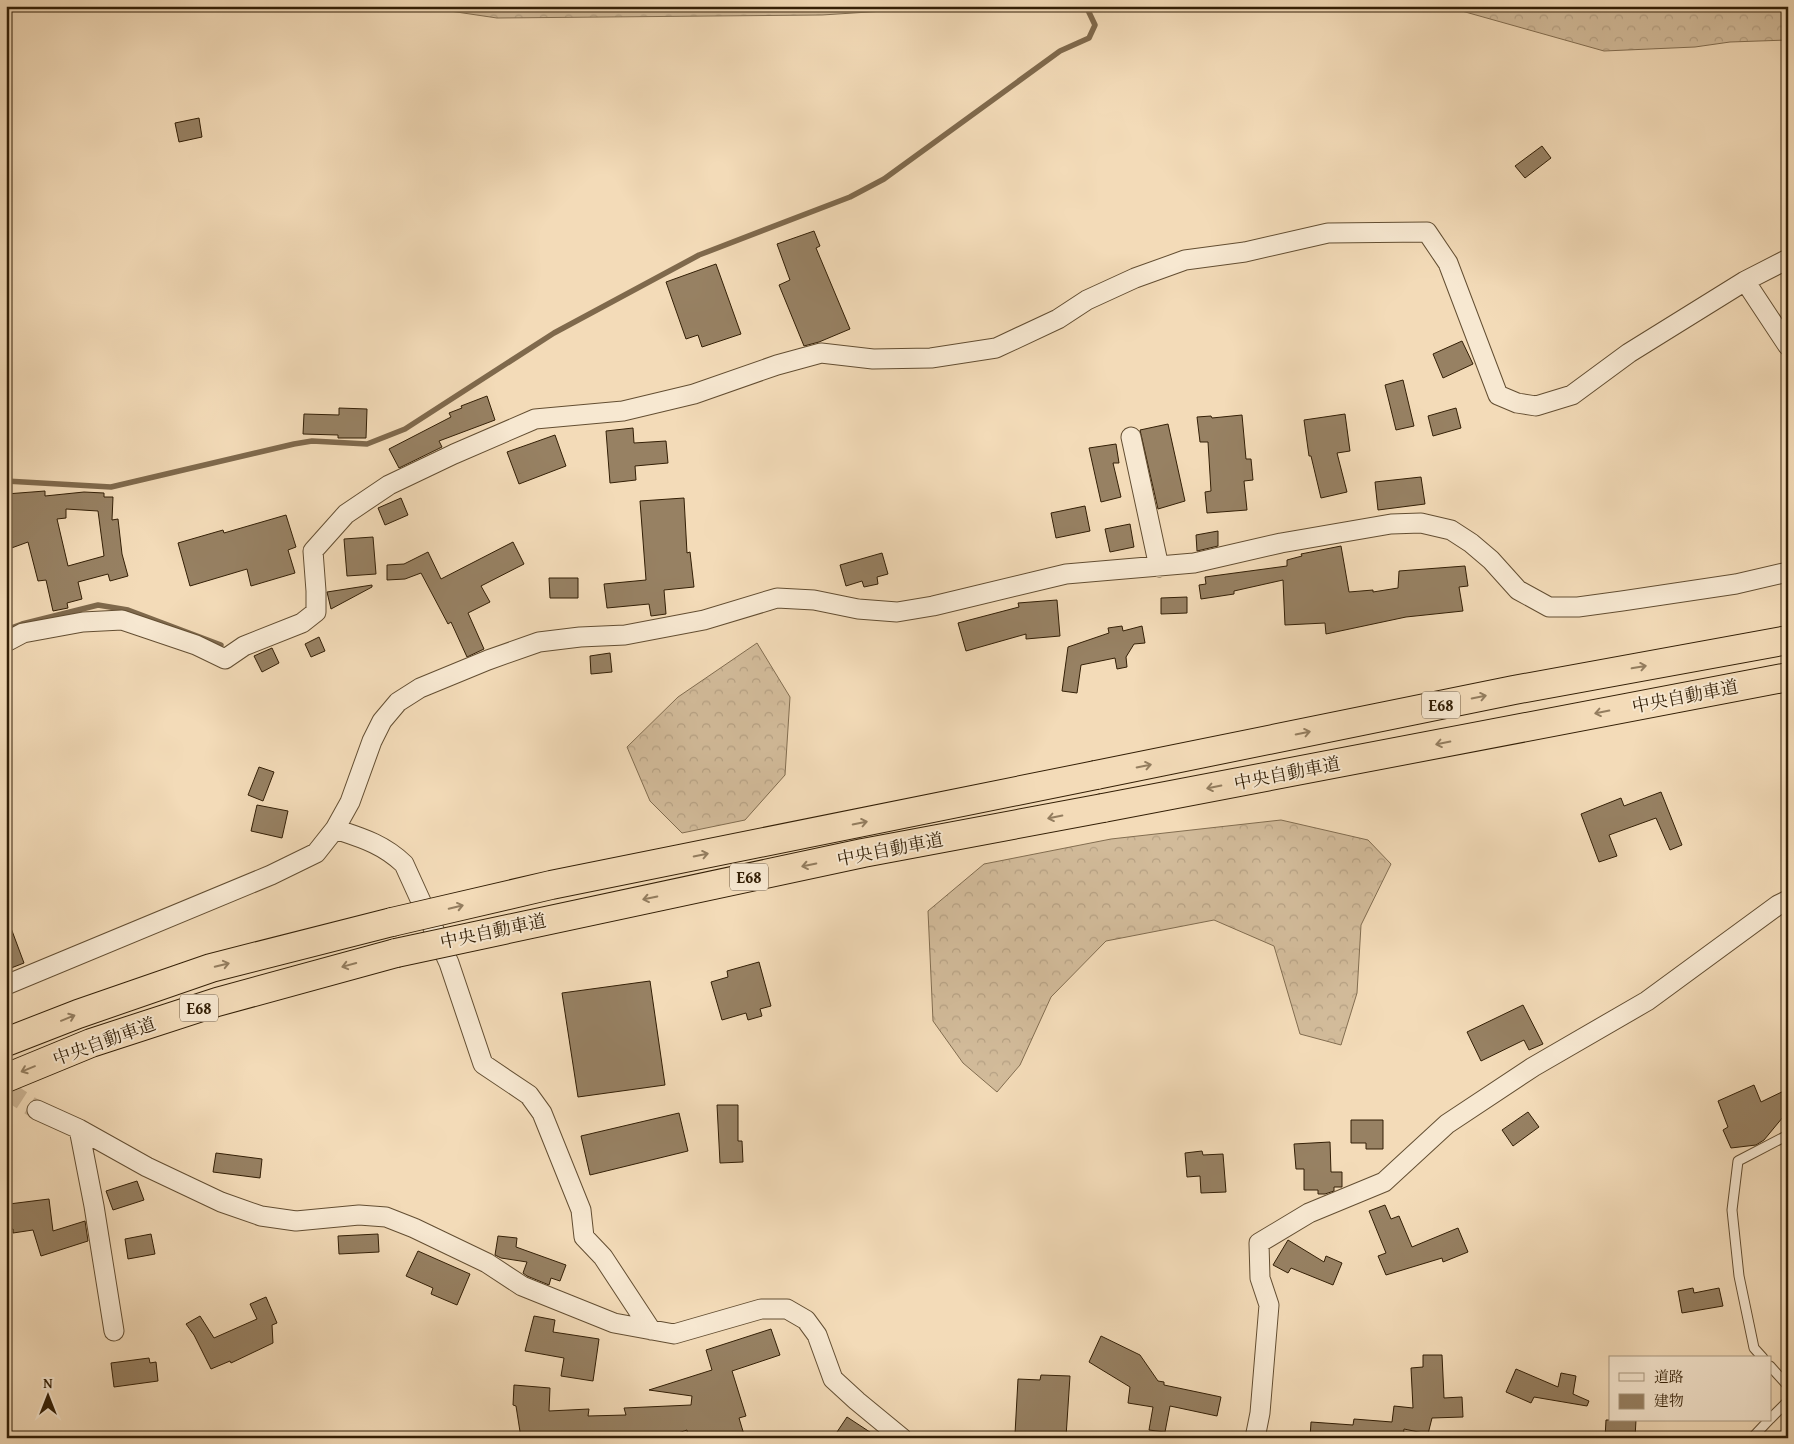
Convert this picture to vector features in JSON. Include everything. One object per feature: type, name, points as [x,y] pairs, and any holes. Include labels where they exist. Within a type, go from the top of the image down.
[{"type":"highway","name":"中央自動車道","points":[[6,1042],[78,1014],[211,968],[392,922],[551,885],[1514,690],[1788,640]]},
{"type":"highway","name":"中央自動車道","points":[[6,1078],[91,1043],[217,1002],[396,953],[863,853],[1788,676]]},
{"type":"street","points":[[6,642],[23,633],[83,622],[122,620],[196,645],[225,659],[244,646],[302,624],[316,612],[313,551],[346,514],[389,485],[535,419],[623,411],[694,394],[821,352],[873,359],[931,358],[996,348],[1058,319],[1087,300],[1135,278],[1185,260],[1245,252],[1328,233],[1427,232],[1448,263],[1498,394],[1517,403],[1536,406],[1572,395],[1630,353],[1744,281],[1788,259]]},
{"type":"street","points":[[1744,281],[1788,346]]},
{"type":"street","points":[[1131,437],[1159,567]]},
{"type":"street","points":[[6,985],[271,875],[316,853],[335,829],[350,802],[372,741],[382,721],[398,702],[420,688],[488,660],[539,642],[625,635],[704,620],[777,598],[814,600],[858,609],[897,612],[934,606],[1066,574],[1194,563],[1281,543],[1382,526],[1421,524],[1451,530],[1471,543],[1491,560],[1518,590],[1549,607],[1578,607],[1622,602],[1736,584],[1788,572]]},
{"type":"street","points":[[335,829],[373,841],[395,855],[404,864],[449,963],[483,1064],[530,1095],[542,1114],[581,1210],[584,1237],[603,1257],[651,1330]]},
{"type":"street","points":[[1255,1438],[1260,1413],[1269,1306],[1260,1278],[1259,1243],[1309,1213],[1384,1182],[1447,1124],[1533,1066],[1647,1001],[1778,905],[1788,900]]},
{"type":"street","points":[[37,1110],[79,1129],[147,1167],[221,1202],[262,1216],[296,1221],[359,1215],[386,1217],[487,1262],[522,1286],[614,1322],[674,1334],[761,1308],[786,1309],[806,1320],[817,1335],[833,1379],[856,1402],[902,1438]]},
{"type":"street","points":[[79,1129],[94,1206],[114,1331]]},
{"type":"lane","points":[[1761,1356],[1754,1348],[1749,1326],[1739,1276],[1732,1210],[1738,1161],[1788,1135]]},
{"type":"lane","points":[[1772,1368],[1788,1386]]},
{"type":"lane","points":[[1772,1418],[1788,1401]]},
{"type":"lane","points":[[1752,1438],[1768,1422]]},
{"type":"green space","points":[[416,6],[962,6],[822,15],[497,18]]},
{"type":"green space","points":[[1444,6],[1788,6],[1788,40],[1604,51]]},
{"type":"green space","points":[[757,643],[790,697],[785,775],[745,820],[682,833],[650,801],[627,747],[678,697]]},
{"type":"green space","points":[[1281,820],[1368,840],[1391,864],[1361,925],[1357,993],[1341,1045],[1300,1034],[1274,946],[1214,920],[1106,941],[1051,997],[1020,1065],[997,1092],[963,1063],[933,1021],[928,911],[984,864],[1111,839]]},
{"type":"building","points":[[199,118],[202,137],[179,142],[175,123]]},
{"type":"building","points":[[1542,146],[1551,158],[1525,178],[1515,166]]},
{"type":"building","points":[[814,231],[820,246],[816,248],[850,329],[804,346],[779,285],[790,280],[777,244]]},
{"type":"building","points":[[716,264],[741,334],[702,347],[698,335],[686,339],[666,282]]},
{"type":"building","points":[[1462,341],[1473,364],[1443,378],[1433,354]]},
{"type":"building","points":[[1403,380],[1414,426],[1396,430],[1385,385]]},
{"type":"building","points":[[487,396],[495,420],[439,441],[442,447],[399,468],[389,449],[451,417],[449,413],[462,408],[461,406]]},
{"type":"building","points":[[339,408],[367,409],[366,438],[338,438],[338,435],[303,434],[304,414],[339,415]]},
{"type":"building","points":[[1456,408],[1461,428],[1433,436],[1428,416]]},
{"type":"building","points":[[1345,414],[1350,451],[1337,453],[1347,492],[1321,498],[1311,456],[1309,456],[1304,420]]},
{"type":"building","points":[[1242,415],[1246,459],[1251,459],[1253,480],[1244,481],[1247,510],[1207,513],[1205,492],[1211,491],[1208,442],[1200,442],[1197,417],[1211,416],[1212,418]]},
{"type":"building","points":[[1168,424],[1185,501],[1158,509],[1140,430]]},
{"type":"building","points":[[633,428],[634,443],[666,441],[668,463],[635,466],[636,480],[610,483],[606,431]]},
{"type":"building","points":[[555,435],[566,466],[519,484],[507,452]]},
{"type":"building","points":[[1116,444],[1119,463],[1113,463],[1121,497],[1101,502],[1089,448]]},
{"type":"building","points":[[1421,477],[1425,504],[1378,510],[1375,482]]},
{"type":"building","points":[[45,491],[45,496],[84,492],[104,493],[104,497],[113,497],[112,520],[118,519],[122,554],[128,576],[110,581],[108,574],[78,582],[82,599],[67,603],[68,608],[53,611],[46,580],[38,581],[28,542],[6,550],[6,494]],"holes":[[[66,509],[98,511],[104,556],[68,566],[57,519],[66,518]]]},
{"type":"building","points":[[401,498],[408,515],[385,525],[378,508]]},
{"type":"building","points":[[684,498],[687,553],[690,552],[694,587],[664,590],[666,614],[651,616],[649,604],[607,608],[604,584],[646,580],[640,501]]},
{"type":"building","points":[[1085,506],[1090,531],[1056,538],[1051,513]]},
{"type":"building","points":[[286,515],[296,547],[288,550],[295,573],[251,586],[247,569],[190,586],[178,543],[223,530],[224,533]]},
{"type":"building","points":[[1130,524],[1134,547],[1110,552],[1105,529]]},
{"type":"building","points":[[1218,531],[1218,546],[1197,551],[1196,535]]},
{"type":"building","points":[[373,537],[376,574],[347,576],[344,539]]},
{"type":"building","points":[[513,542],[524,564],[481,586],[490,602],[468,613],[484,649],[467,657],[451,622],[448,624],[421,573],[405,579],[387,580],[387,565],[404,564],[428,552],[441,579]]},
{"type":"building","points":[[1341,546],[1349,592],[1373,590],[1373,592],[1398,588],[1399,571],[1465,566],[1468,586],[1459,587],[1463,611],[1406,617],[1326,634],[1325,623],[1285,625],[1283,580],[1234,591],[1234,594],[1201,599],[1199,585],[1206,584],[1205,577],[1287,566],[1287,560],[1302,556],[1301,554]]},
{"type":"building","points":[[882,553],[888,574],[877,577],[878,584],[864,587],[862,581],[846,586],[840,565]]},
{"type":"building","points":[[549,578],[578,578],[578,598],[550,598]]},
{"type":"building","points":[[372,585],[372,587],[331,609],[327,592]]},
{"type":"building","points":[[1187,597],[1187,613],[1161,614],[1161,598]]},
{"type":"building","points":[[1057,600],[1060,636],[1026,639],[1026,634],[966,651],[958,623],[1019,607],[1018,603]]},
{"type":"building","points":[[1122,626],[1123,631],[1142,626],[1145,643],[1134,644],[1126,657],[1127,667],[1117,669],[1115,658],[1081,665],[1077,693],[1062,691],[1068,647],[1109,633],[1108,628]]},
{"type":"building","points":[[319,637],[325,651],[311,657],[305,644]]},
{"type":"building","points":[[272,648],[279,663],[262,672],[254,656]]},
{"type":"building","points":[[610,653],[612,672],[591,674],[590,656]]},
{"type":"building","points":[[259,767],[274,772],[263,801],[248,795]]},
{"type":"building","points":[[1661,792],[1682,845],[1670,850],[1656,818],[1609,835],[1617,856],[1599,862],[1581,814],[1621,798],[1624,806]]},
{"type":"building","points":[[257,805],[288,811],[282,838],[251,831]]},
{"type":"building","points":[[6,920],[8,920],[24,963],[6,970]]},
{"type":"building","points":[[759,962],[771,1006],[760,1009],[762,1016],[748,1020],[746,1013],[722,1020],[711,982],[728,977],[727,971]]},
{"type":"building","points":[[650,981],[665,1085],[578,1097],[562,993]]},
{"type":"building","points":[[1523,1005],[1543,1044],[1529,1050],[1524,1040],[1481,1061],[1467,1032]]},
{"type":"building","points":[[1754,1085],[1761,1102],[1788,1089],[1788,1111],[1764,1140],[1756,1145],[1731,1148],[1723,1130],[1728,1127],[1718,1101]]},
{"type":"building","points":[[717,1105],[738,1105],[738,1141],[742,1141],[743,1162],[720,1163]]},
{"type":"building","points":[[1528,1112],[1539,1127],[1513,1146],[1502,1130]]},
{"type":"building","points":[[679,1113],[688,1151],[590,1175],[581,1136]]},
{"type":"building","points":[[1351,1120],[1383,1120],[1383,1149],[1366,1149],[1366,1143],[1351,1143]]},
{"type":"building","points":[[1330,1142],[1331,1172],[1342,1172],[1342,1187],[1334,1187],[1334,1191],[1325,1194],[1318,1194],[1318,1190],[1304,1190],[1304,1169],[1296,1169],[1294,1144]]},
{"type":"building","points":[[1202,1151],[1203,1155],[1223,1154],[1226,1192],[1201,1193],[1200,1176],[1187,1177],[1185,1153]]},
{"type":"building","points":[[216,1153],[262,1159],[260,1178],[213,1172]]},
{"type":"building","points":[[137,1181],[144,1200],[113,1210],[106,1191]]},
{"type":"building","points":[[49,1199],[53,1231],[85,1221],[88,1241],[41,1256],[33,1230],[13,1233],[13,1229],[6,1230],[6,1215],[11,1214],[9,1204]]},
{"type":"building","points":[[1385,1205],[1391,1219],[1399,1216],[1412,1247],[1458,1228],[1468,1252],[1443,1262],[1442,1258],[1386,1275],[1378,1256],[1386,1253],[1369,1211]]},
{"type":"building","points":[[151,1234],[155,1254],[128,1259],[125,1239]]},
{"type":"building","points":[[378,1234],[379,1252],[339,1254],[338,1236]]},
{"type":"building","points":[[498,1236],[517,1238],[516,1247],[566,1265],[560,1281],[551,1278],[549,1285],[523,1273],[527,1262],[501,1258],[495,1255]]},
{"type":"building","points":[[1288,1240],[1324,1262],[1326,1256],[1342,1263],[1333,1285],[1291,1268],[1288,1273],[1273,1265]]},
{"type":"building","points":[[418,1251],[470,1274],[457,1305],[431,1294],[433,1288],[406,1276]]},
{"type":"building","points":[[1693,1288],[1694,1293],[1719,1288],[1723,1306],[1682,1313],[1678,1291]]},
{"type":"building","points":[[266,1297],[277,1323],[272,1325],[273,1343],[231,1363],[230,1361],[211,1369],[194,1335],[186,1324],[200,1316],[214,1338],[257,1319],[250,1304]]},
{"type":"building","points":[[534,1316],[555,1320],[553,1332],[599,1339],[593,1381],[561,1376],[564,1358],[525,1351]]},
{"type":"building","points":[[771,1329],[780,1355],[732,1371],[746,1416],[739,1418],[745,1438],[688,1438],[687,1430],[663,1438],[521,1438],[516,1406],[513,1405],[514,1385],[550,1388],[549,1411],[589,1409],[588,1416],[626,1415],[624,1408],[691,1405],[692,1396],[649,1390],[712,1370],[706,1350]]},
{"type":"building","points":[[1101,1336],[1140,1355],[1158,1381],[1164,1382],[1164,1385],[1221,1397],[1217,1416],[1170,1406],[1165,1432],[1149,1430],[1153,1407],[1128,1403],[1130,1387],[1089,1362]]},
{"type":"building","points":[[1423,1355],[1442,1355],[1444,1398],[1462,1397],[1463,1417],[1432,1418],[1428,1434],[1404,1429],[1403,1438],[1310,1438],[1311,1422],[1353,1425],[1354,1419],[1392,1422],[1394,1406],[1413,1408],[1411,1368],[1423,1367]]},
{"type":"building","points":[[149,1358],[150,1363],[156,1362],[158,1381],[114,1387],[111,1363]]},
{"type":"building","points":[[1516,1369],[1558,1387],[1561,1373],[1576,1376],[1573,1394],[1589,1401],[1587,1406],[1534,1397],[1531,1403],[1506,1392]]},
{"type":"building","points":[[1041,1375],[1070,1376],[1066,1437],[1015,1434],[1018,1379],[1040,1380]]},
{"type":"building","points":[[847,1417],[879,1438],[833,1438]]},
{"type":"building","points":[[1606,1420],[1609,1420],[1609,1422],[1636,1422],[1635,1438],[1605,1438]]},
{"type":"waterway","points":[[6,481],[111,487],[294,444],[312,441],[367,444],[405,429],[554,333],[699,255],[850,197],[884,179],[1060,51],[1089,38],[1095,25],[1086,6]]},
{"type":"waterway","points":[[6,630],[22,624],[98,605],[128,610],[221,645]]},
{"type":"tunnel","points":[[6,1090],[37,1110]]}]
